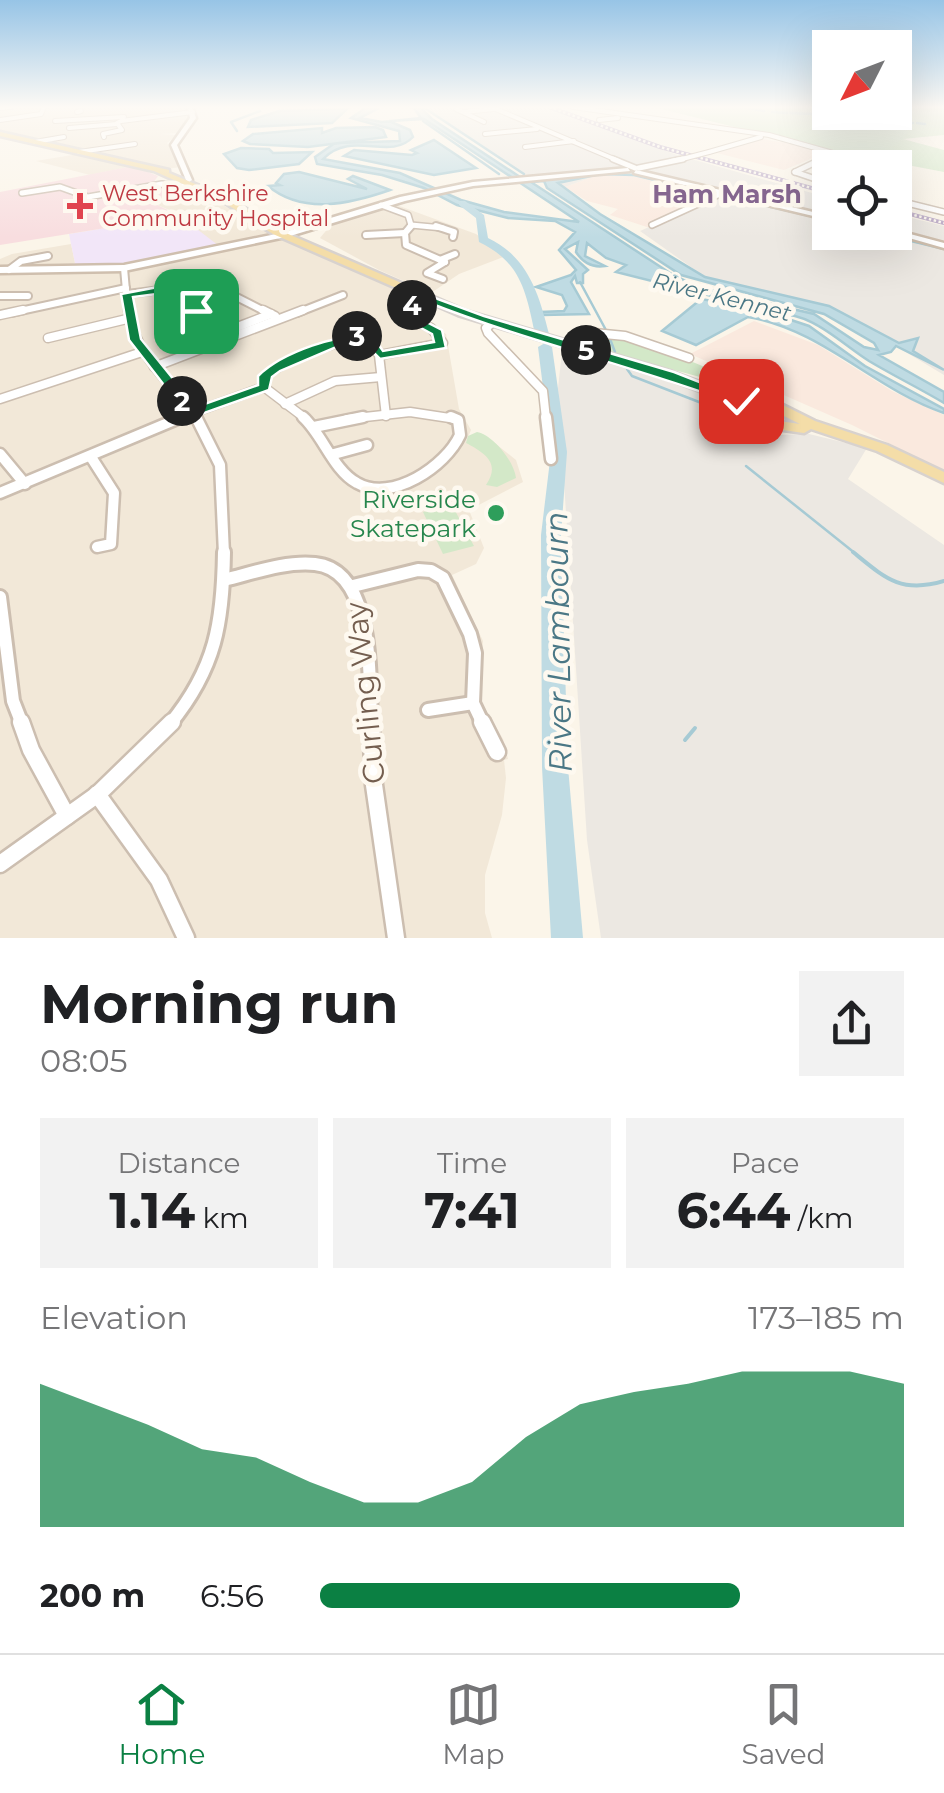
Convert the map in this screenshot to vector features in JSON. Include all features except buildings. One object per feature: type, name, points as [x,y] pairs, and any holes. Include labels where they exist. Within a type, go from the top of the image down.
[{"type":"main road","points":[[74,151],[189,181],[309,243],[427,298],[492,323],[669,375],[752,410],[765,425],[785,419],[882,448],[944,478]]},
{"type":"main road","points":[[176,151],[189,181]]},
{"type":"main road","points":[[5,270],[124,268],[289,233],[428,193],[508,178],[636,169],[812,214]]},
{"type":"main road","points":[[260,219],[316,225]]},
{"type":"main road","points":[[309,243],[316,225]]},
{"type":"main road","points":[[912,237],[944,246]]},
{"type":"street","points":[[79,152],[88,151]]},
{"type":"street","points":[[597,151],[636,169],[713,151]]},
{"type":"street","points":[[812,164],[795,172],[812,178]]},
{"type":"street","points":[[154,185],[164,180],[164,173]]},
{"type":"street","points":[[22,193],[64,187],[81,196],[94,197],[189,181]]},
{"type":"street","points":[[652,225],[722,192]]},
{"type":"street","points":[[912,204],[944,212]]},
{"type":"street","points":[[381,205],[408,214],[411,225]]},
{"type":"street","points":[[411,225],[405,233],[407,249],[437,262]]},
{"type":"street","points":[[411,225],[442,227],[456,235]]},
{"type":"street","points":[[366,232],[405,233]]},
{"type":"street","points":[[443,279],[423,273],[456,254]]},
{"type":"street","points":[[5,270],[21,261],[48,257]]},
{"type":"street","points":[[0,864],[96,794],[151,744],[195,688],[218,637],[224,580],[224,490],[220,461],[193,412],[135,340],[124,268]]},
{"type":"street","points":[[0,315],[126,291],[195,284],[219,286],[273,315],[240,326]]},
{"type":"street","points":[[186,316],[196,310],[184,300],[219,286]]},
{"type":"street","points":[[154,368],[342,295]]},
{"type":"street","points":[[0,296],[28,296]]},
{"type":"street","points":[[380,355],[443,344],[431,328],[404,316],[409,306],[427,298]]},
{"type":"street","points":[[48,338],[131,318]]},
{"type":"street","points":[[492,323],[486,328],[488,333],[544,391],[551,459]]},
{"type":"street","points":[[568,346],[584,332],[609,333],[642,340],[689,358]]},
{"type":"street","points":[[264,387],[265,376],[275,368],[346,338],[368,340],[380,355],[386,416]]},
{"type":"street","points":[[0,399],[142,352]]},
{"type":"street","points":[[286,404],[335,381],[381,377]]},
{"type":"street","points":[[264,387],[314,427],[356,483],[369,488],[391,485],[432,468],[457,448],[460,423],[444,414],[342,418],[314,427]]},
{"type":"street","points":[[0,493],[193,412],[264,387]]},
{"type":"street","points":[[334,454],[367,445]]},
{"type":"street","points":[[0,454],[24,484]]},
{"type":"street","points":[[91,457],[114,493],[111,544],[97,548]]},
{"type":"street","name":"Curling Way","points":[[224,580],[312,563],[336,570],[353,586],[366,648],[374,785],[396,938]]},
{"type":"street","points":[[353,586],[418,570],[432,571],[444,578],[461,610],[475,653],[472,704],[497,752]]},
{"type":"street","points":[[0,597],[13,701],[31,750],[68,816]]},
{"type":"street","points":[[428,710],[472,704]]},
{"type":"street","points":[[96,794],[123,826],[163,889],[186,938]]},
{"type":"shaded area","points":[[84,151],[172,151],[181,167],[166,169]]},
{"type":"shaded area","points":[[489,151],[665,151],[812,193],[812,250],[912,250],[912,218],[944,226],[944,375],[829,306],[705,277],[640,231],[708,201],[709,194],[616,175],[592,177],[565,187],[524,174]]},
{"type":"shaded area","points":[[812,151],[812,158],[784,170],[717,153]]},
{"type":"shaded area","points":[[78,154],[133,166],[90,175],[36,161]]},
{"type":"shaded area","name":"West Berkshire Community Hospital","points":[[133,166],[158,176],[153,183],[135,187],[193,189],[147,200],[180,216],[0,245],[0,192]]},
{"type":"shaded area","points":[[616,175],[710,194],[709,200],[650,228],[610,215],[618,209],[587,201],[565,187],[592,177]]},
{"type":"shaded area","points":[[193,189],[291,242],[428,304],[415,309],[412,315],[446,334],[459,409],[471,430],[468,437],[491,440],[516,460],[523,482],[469,510],[484,548],[476,564],[452,575],[483,641],[479,698],[503,739],[508,759],[504,760],[502,815],[485,875],[485,913],[492,938],[0,938],[0,259],[71,244],[75,263],[67,266],[200,233],[174,212],[146,200]]},
{"type":"shaded area","points":[[394,204],[476,234],[506,256],[459,274],[431,293],[320,238],[330,226]]},
{"type":"shaded area","points":[[180,216],[223,249],[136,265],[64,268],[75,263],[69,234]]},
{"type":"shaded area","points":[[754,321],[818,345],[892,391],[944,415],[944,471],[852,425],[690,354]]},
{"type":"shaded area","points":[[562,351],[673,381],[708,396],[738,417],[743,430],[769,441],[780,435],[809,434],[867,448],[848,479],[944,545],[944,938],[601,938],[587,840],[558,388]]},
{"type":"green space","points":[[912,151],[944,151],[944,172],[912,166]]},
{"type":"green space","points":[[602,334],[654,346],[777,397],[740,396],[700,377],[578,344],[587,336]]},
{"type":"green space","points":[[477,432],[502,450],[516,478],[497,487],[486,485],[492,471],[489,459],[466,443],[468,436]]},
{"type":"green space","points":[[452,505],[474,546],[443,554],[423,512]]},
{"type":"water","points":[[233,151],[312,152],[299,164],[249,170],[237,168],[224,154]]},
{"type":"water","name":"River Kennet","points":[[333,151],[323,159],[400,173],[461,200],[504,212],[579,222],[472,151],[480,151],[523,179],[600,174],[558,183],[600,214],[705,277],[829,306],[899,343],[918,338],[913,351],[944,370],[896,346],[879,355],[944,392],[944,403],[812,323],[787,314],[773,314],[809,326],[865,366],[944,409],[944,413],[775,324],[748,317],[696,345],[662,331],[701,299],[767,310],[616,272],[626,265],[606,258],[587,243],[585,256],[605,266],[582,259],[576,252],[578,242],[565,249],[588,270],[583,274],[583,283],[577,283],[575,276],[571,282],[589,314],[543,315],[542,312],[564,311],[567,306],[562,295],[536,287],[576,270],[559,250],[575,232],[555,221],[508,218],[457,205],[424,188],[382,175],[317,164],[315,157]],"holes":[[[544,181],[547,188],[681,275],[824,314],[874,343],[878,350],[864,347],[814,314],[698,287],[673,275],[531,182]]]},
{"type":"water","points":[[353,151],[417,153],[413,151],[450,151],[476,168],[434,175],[344,156]]},
{"type":"water","points":[[299,172],[367,189],[348,179],[353,176],[390,190],[343,203],[311,204],[296,201],[268,186],[280,185],[276,183],[284,174]]},
{"type":"waterway","points":[[466,151],[499,174]]},
{"type":"waterway","points":[[489,151],[524,174]]},
{"type":"waterway","points":[[600,174],[634,175],[692,189]]},
{"type":"waterway","points":[[701,191],[710,193]]},
{"type":"waterway","points":[[727,197],[806,215]]},
{"type":"waterway","name":"River Lambourn","points":[[462,203],[481,217],[483,240],[498,247],[518,266],[531,291],[542,334]]},
{"type":"waterway","points":[[912,241],[944,249]]},
{"type":"waterway","points":[[580,282],[607,332]]},
{"type":"waterway","points":[[610,339],[615,352]]},
{"type":"waterway","name":"River Lambourn","points":[[545,347],[559,452],[551,535],[555,767],[567,938]]},
{"type":"waterway","points":[[627,369],[632,376],[717,409],[721,426],[710,430]]},
{"type":"waterway","points":[[746,466],[856,554]]},
{"type":"waterway","points":[[853,552],[894,581],[916,586],[944,581]]},
{"type":"waterway","points":[[685,740],[695,728]]},
{"type":"railway","points":[[674,151],[812,188]]},
{"type":"railway","points":[[912,215],[944,223]]},
{"type":"place","name":"West Berkshire Community Hospital","points":[[80,206]]},
{"type":"place","name":"Riverside Skatepark","points":[[496,513]]},
{"type":"district","name":"Ham Marsh","points":[[727,194]]},
{"type":"route","points":[[196,311],[184,300],[219,286],[203,283],[127,294],[135,340],[193,412],[264,387],[270,370],[346,338],[368,340],[380,355],[441,345],[438,332],[404,316],[409,306],[427,298],[480,319],[669,375],[741,401]]}]
